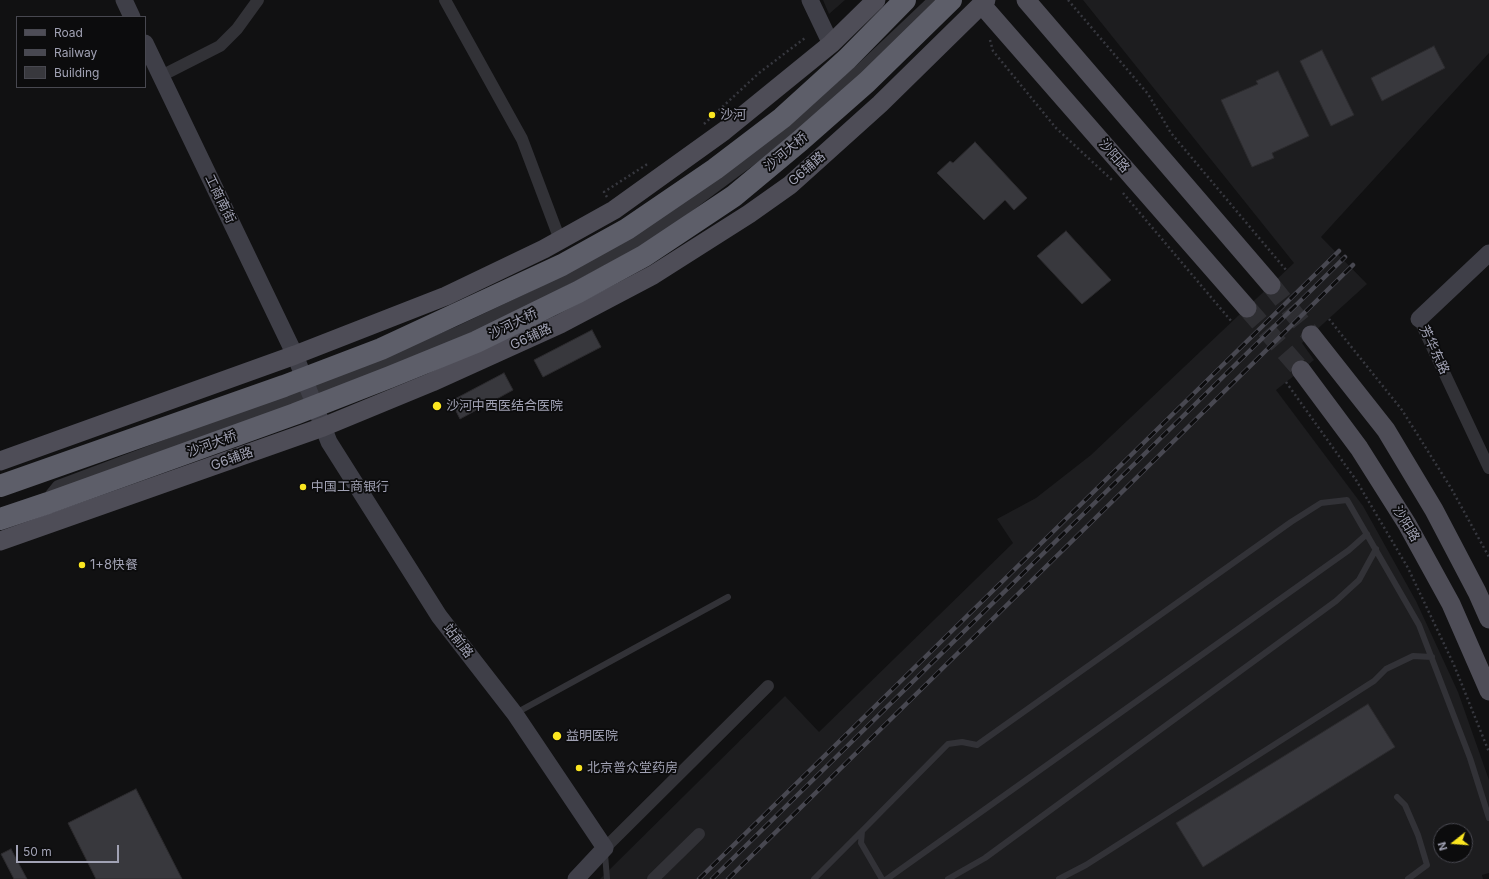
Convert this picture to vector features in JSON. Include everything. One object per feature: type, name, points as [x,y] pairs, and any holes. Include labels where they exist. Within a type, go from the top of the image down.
[{"type":"highway","points":[[0,486],[277,388],[381,349],[562,265],[627,229],[715,169],[782,118],[847,59],[906,0]]},
{"type":"highway","name":"沙河大桥","points":[[0,519],[273,422],[390,377],[476,342],[578,292],[637,260],[734,196],[867,82],[951,0]]},
{"type":"main road","points":[[0,461],[295,354],[446,296],[560,240],[614,210],[724,131],[831,44],[876,0]]},
{"type":"main road","points":[[1026,0],[1271,285]]},
{"type":"main road","name":"沙阳路","points":[[982,2],[1247,308]]},
{"type":"main road","name":"G6辅路","points":[[0,541],[323,427],[432,382],[560,324],[653,275],[712,238],[790,185],[880,104],[982,2]]},
{"type":"main road","points":[[1311,335],[1386,430],[1434,510],[1478,592],[1489,619]]},
{"type":"main road","name":"沙阳路","points":[[1301,370],[1359,448],[1407,524],[1451,604],[1489,691]]},
{"type":"street","points":[[124,0],[132,16]]},
{"type":"street","points":[[161,76],[220,46],[237,29],[258,0]]},
{"type":"street","points":[[445,0],[522,139],[560,240]]},
{"type":"street","points":[[810,0],[831,44]]},
{"type":"street","points":[[20,535],[58,486],[386,363],[461,331],[533,297],[634,242],[684,210],[791,130],[859,71],[934,0]]},
{"type":"street","name":"工商南街","points":[[146,46],[295,354],[309,392]]},
{"type":"street","name":"芳华东路","points":[[1489,253],[1419,319],[1489,468]]},
{"type":"street","name":"站前路","points":[[309,392],[323,427],[338,457],[439,616],[515,714],[605,848]]},
{"type":"street","points":[[576,879],[605,848],[768,686]]},
{"type":"street","points":[[653,879],[698,834]]},
{"type":"lane","points":[[814,879],[948,744],[962,742],[977,745],[1321,503],[1347,500],[1419,625],[1470,758],[1489,818]]},
{"type":"lane","points":[[887,879],[1349,550],[1367,534]]},
{"type":"lane","points":[[948,879],[985,858],[1336,601],[1358,580],[1376,549]]},
{"type":"lane","points":[[515,714],[728,597]]},
{"type":"lane","points":[[1059,879],[1086,865],[1374,681],[1386,669],[1414,656],[1432,657]]},
{"type":"lane","points":[[1397,797],[1408,811],[1418,835],[1427,865],[1408,879]]},
{"type":"lane","points":[[862,831],[861,843],[882,879]]},
{"type":"lane","points":[[605,848],[607,879]]},
{"type":"path","points":[[1068,0],[1148,94],[1171,133],[1286,270]]},
{"type":"path","points":[[989,35],[993,50],[1056,128],[1117,186]]},
{"type":"path","points":[[1122,192],[1232,322]]},
{"type":"path","points":[[1329,319],[1402,410],[1451,488],[1489,557]]},
{"type":"path","points":[[1286,382],[1356,480],[1408,568],[1454,664],[1489,752]]},
{"type":"shaded area","points":[[823,0],[845,0],[829,14]]},
{"type":"shaded area","points":[[1083,0],[1489,0],[1489,53],[1321,237],[1367,284],[1302,343],[1314,360],[1276,390],[1363,506],[1416,601],[1458,692],[1489,780],[1489,873],[1482,875],[1483,879],[600,879],[785,696],[819,732],[1013,543],[997,519],[1036,498],[1091,455],[1294,263]]},
{"type":"building","points":[[1434,46],[1445,68],[1382,101],[1371,78]]},
{"type":"building","points":[[1322,50],[1354,115],[1331,126],[1300,61]]},
{"type":"building","points":[[1278,71],[1309,136],[1272,153],[1274,158],[1252,167],[1221,100],[1258,84],[1256,81]]},
{"type":"building","points":[[975,142],[1027,198],[1014,210],[1005,200],[984,220],[937,173],[950,161],[953,163]]},
{"type":"building","points":[[1066,231],[1111,280],[1082,304],[1037,256]]},
{"type":"building","points":[[592,330],[601,347],[543,377],[534,360]]},
{"type":"building","points":[[504,373],[513,390],[460,419],[451,401]]},
{"type":"building","points":[[1368,704],[1395,747],[1203,867],[1176,823]]},
{"type":"building","points":[[136,789],[182,879],[96,879],[68,823]]},
{"type":"building","points":[[11,849],[27,879],[14,879],[1,854]]},
{"type":"tunnel","points":[[1271,285],[1311,335]]},
{"type":"tunnel","points":[[1247,308],[1301,370]]},
{"type":"railway","points":[[699,879],[1339,251]]},
{"type":"railway","points":[[712,879],[1345,257]]},
{"type":"railway","points":[[728,879],[1353,265]]},
{"type":"place","name":"沙河","points":[[712,115]]},
{"type":"place","name":"沙河中西医结合医院","points":[[437,406]]},
{"type":"place","name":"中国工商银行","points":[[303,487]]},
{"type":"place","name":"1+8快餐","points":[[82,565]]},
{"type":"place","name":"益明医院","points":[[557,736]]},
{"type":"place","name":"北京普众堂药房","points":[[579,768]]}]
